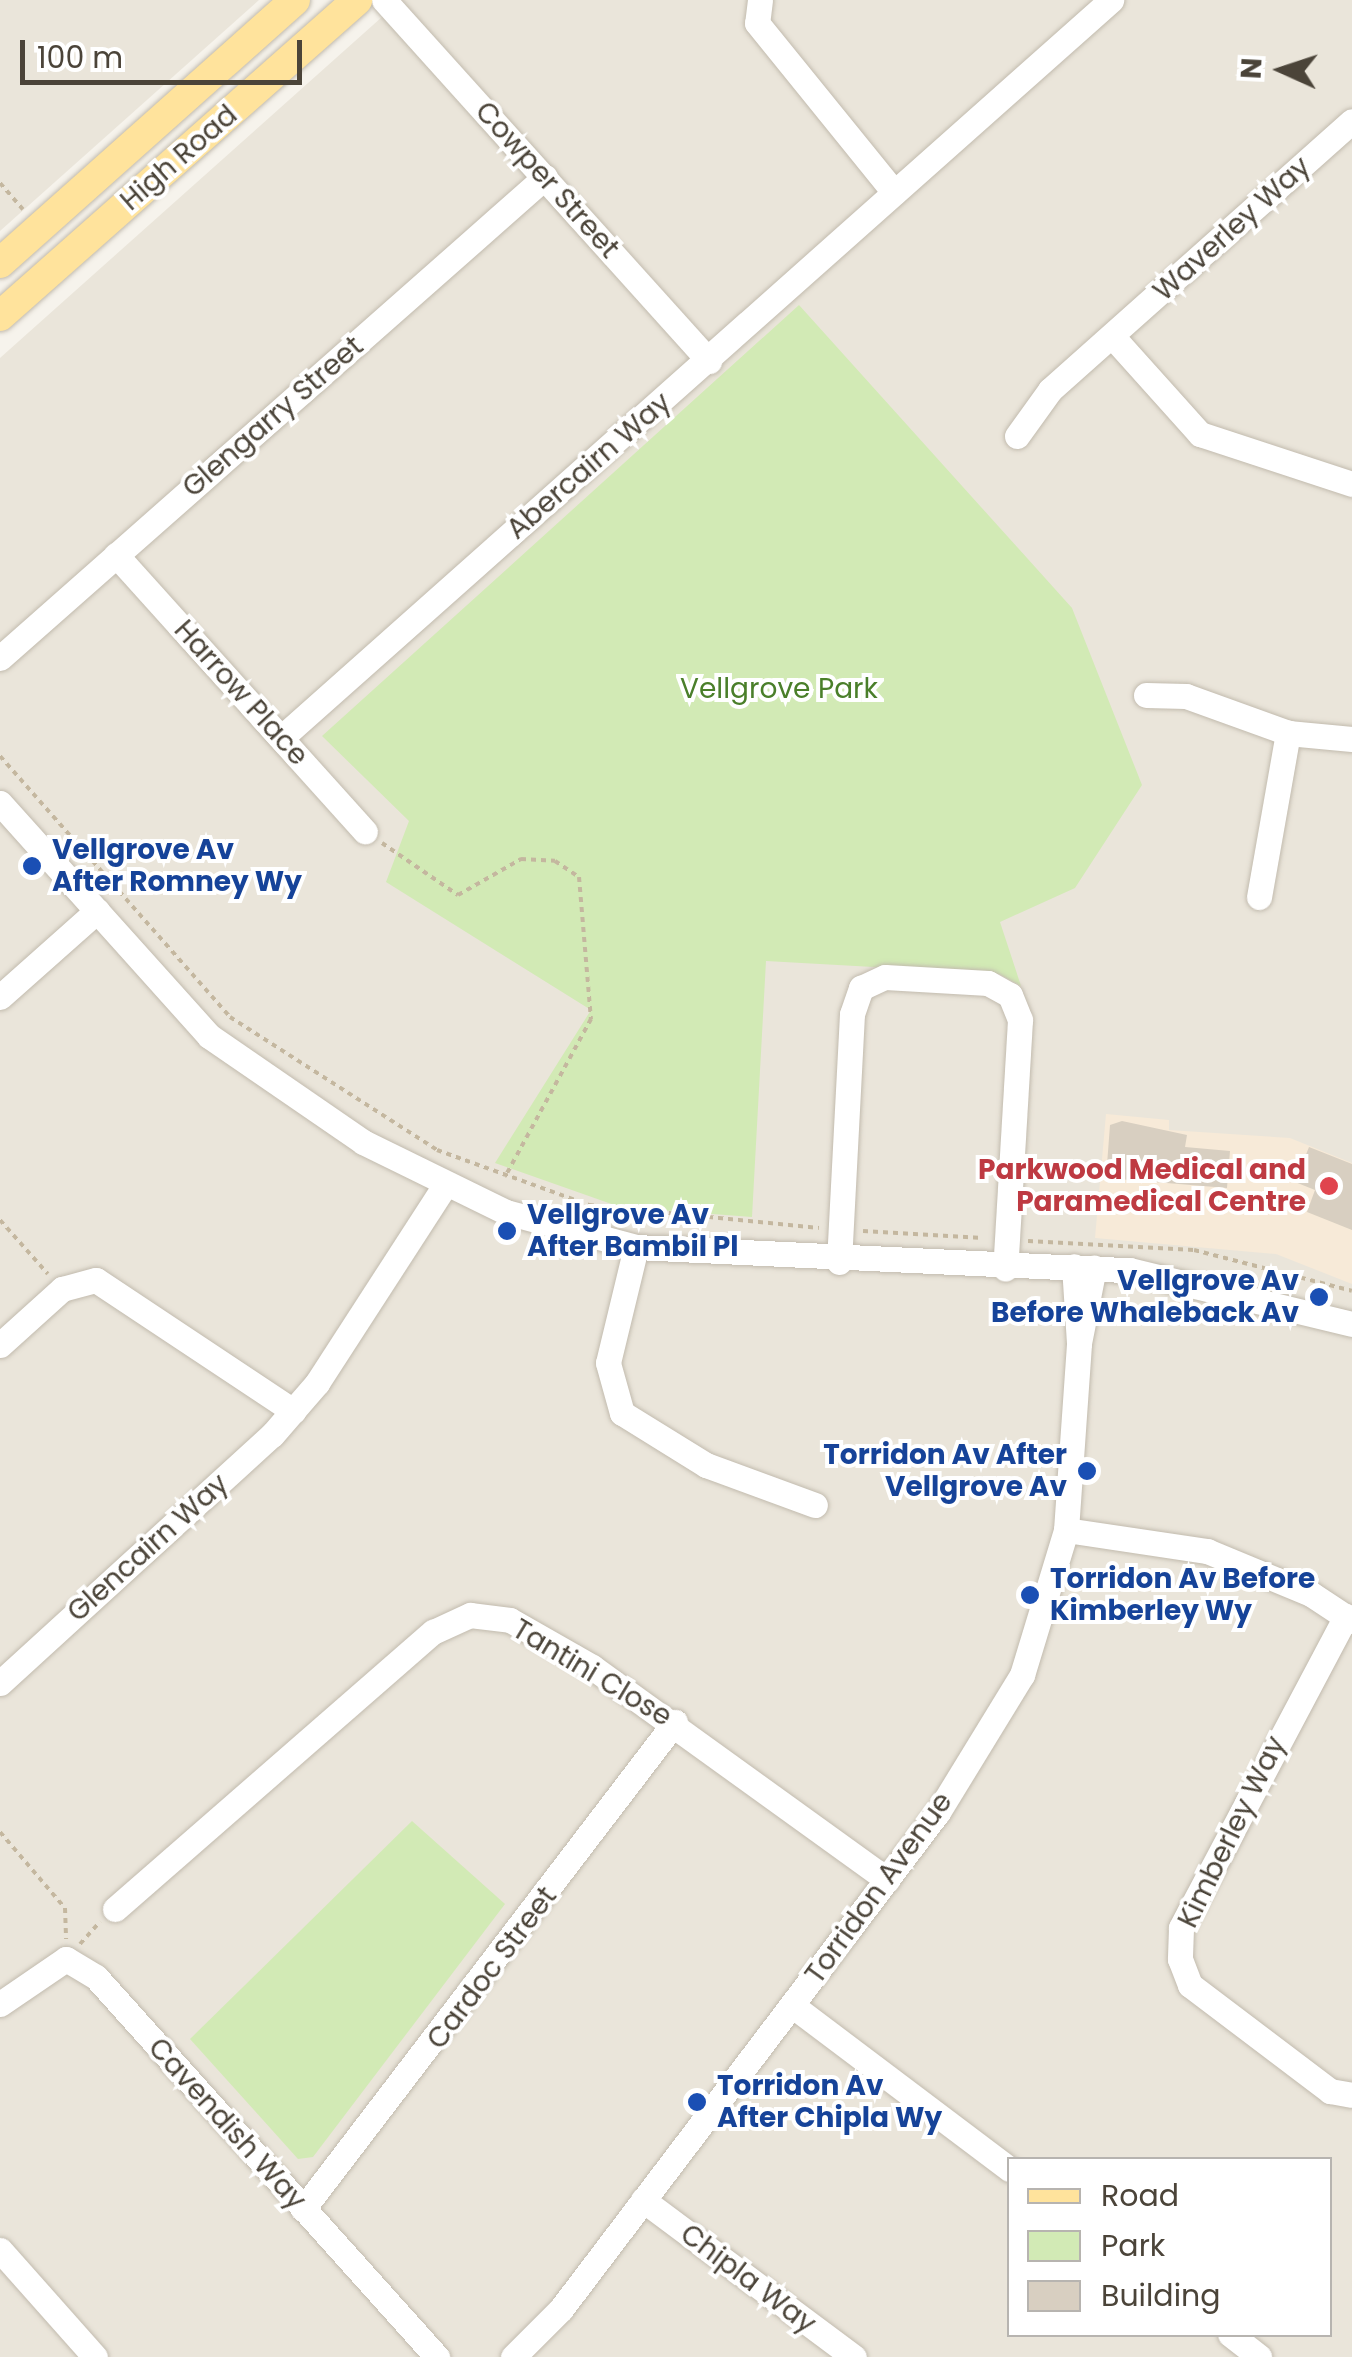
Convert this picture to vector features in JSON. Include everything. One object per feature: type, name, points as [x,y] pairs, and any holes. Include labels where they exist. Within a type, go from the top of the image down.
[{"type":"main road","name":"High Road","points":[[0,262],[295,0]]},
{"type":"main road","name":"High Road","points":[[0,316],[358,0]]},
{"type":"street","name":"Cowper Street","points":[[384,0],[709,361]]},
{"type":"street","points":[[760,0],[757,23],[894,192]]},
{"type":"street","name":"Abercairn Way","points":[[281,738],[709,361],[1110,0]]},
{"type":"street","name":"Waverley Way","points":[[1017,436],[1050,390],[1352,121]]},
{"type":"street","name":"Glengarry Street","points":[[0,658],[545,177]]},
{"type":"street","points":[[1112,336],[1200,434],[1352,484]]},
{"type":"street","name":"Harrow Place","points":[[116,555],[365,832]]},
{"type":"street","points":[[1146,695],[1186,696],[1288,733],[1352,739]]},
{"type":"street","points":[[1260,898],[1288,733]]},
{"type":"street","points":[[0,803],[210,1036],[444,1187],[636,1247],[1154,1279],[1282,1300],[1352,1324]]},
{"type":"street","points":[[0,997],[97,911]]},
{"type":"street","points":[[839,1262],[861,988],[885,977],[988,983],[1010,995],[1020,1020],[1007,1239],[1009,1270]]},
{"type":"street","name":"Glencairn Way","points":[[0,1684],[294,1410],[444,1187]]},
{"type":"street","points":[[636,1247],[608,1363],[622,1413],[706,1464],[816,1505]]},
{"type":"street","name":"Torridon Avenue","points":[[512,2357],[643,2200],[793,2006],[887,1880],[1022,1675],[1066,1530],[1084,1274]]},
{"type":"street","points":[[0,1345],[62,1289],[84,1278],[110,1286],[294,1410]]},
{"type":"street","name":"Kimberley Way","points":[[1066,1530],[1206,1551],[1349,1619],[1181,1928],[1180,1959],[1190,1985],[1330,2091],[1352,2095]]},
{"type":"street","name":"Tantini Close","points":[[115,1909],[433,1632],[470,1615],[510,1620],[676,1722],[887,1880]]},
{"type":"street","name":"Cardoc Street","points":[[304,2209],[676,1722]]},
{"type":"street","points":[[0,2004],[66,1959]]},
{"type":"street","name":"Cavendish Way","points":[[66,1959],[96,1978],[437,2357]]},
{"type":"street","points":[[793,2006],[1007,2167]]},
{"type":"street","name":"Chipla Way","points":[[643,2200],[849,2355]]},
{"type":"street","points":[[0,2250],[95,2357]]},
{"type":"street","points":[[1234,2337],[1258,2357]]},
{"type":"path","points":[[0,183],[29,216]]},
{"type":"path","points":[[0,756],[230,1016],[341,1095],[505,1178],[607,1207],[840,1230],[1194,1250],[1352,1291]]},
{"type":"path","points":[[365,832],[458,896],[522,858],[554,861],[578,877],[591,1019],[505,1178]]},
{"type":"path","points":[[0,1220],[62,1289]]},
{"type":"path","points":[[0,1832],[65,1908],[66,1959]]},
{"type":"path","points":[[66,1959],[115,1909]]},
{"type":"shaded area","points":[[0,0],[259,0],[0,231]]},
{"type":"shaded area","points":[[401,0],[1352,0],[1352,2357],[0,2357],[0,358]]},
{"type":"shaded area","points":[[1106,1114],[1169,1120],[1169,1130],[1290,1138],[1352,1163],[1352,1284],[1276,1254],[1095,1238]]},
{"type":"green space","name":"Vellgrove Park","points":[[799,305],[1072,608],[1142,785],[1075,888],[1000,922],[1021,986],[999,974],[766,961],[752,1217],[620,1207],[495,1163],[591,1010],[386,882],[409,821],[322,736]]},
{"type":"green space","points":[[412,1821],[505,1904],[313,2157],[298,2159],[190,2039]]},
{"type":"building","points":[[1122,1121],[1187,1135],[1185,1147],[1230,1151],[1227,1188],[1106,1178],[1110,1125]]},
{"type":"building","name":"Parkwood Medical and Paramedical Centre","points":[[1309,1147],[1352,1164],[1352,1230],[1307,1212],[1315,1190],[1295,1182]]},
{"type":"place","name":"Vellgrove Av After Romney Wy","points":[[32,866]]},
{"type":"place","name":"Parkwood Medical and Paramedical Centre","points":[[1329,1186]]},
{"type":"place","name":"Vellgrove Av After Bambil Pl","points":[[507,1231]]},
{"type":"place","name":"Vellgrove Av Before Whaleback Av","points":[[1319,1297]]},
{"type":"place","name":"Torridon Av After Vellgrove Av","points":[[1087,1471]]},
{"type":"place","name":"Torridon Av Before Kimberley Wy","points":[[1030,1595]]},
{"type":"place","name":"Torridon Av After Chipla Wy","points":[[697,2102]]}]
